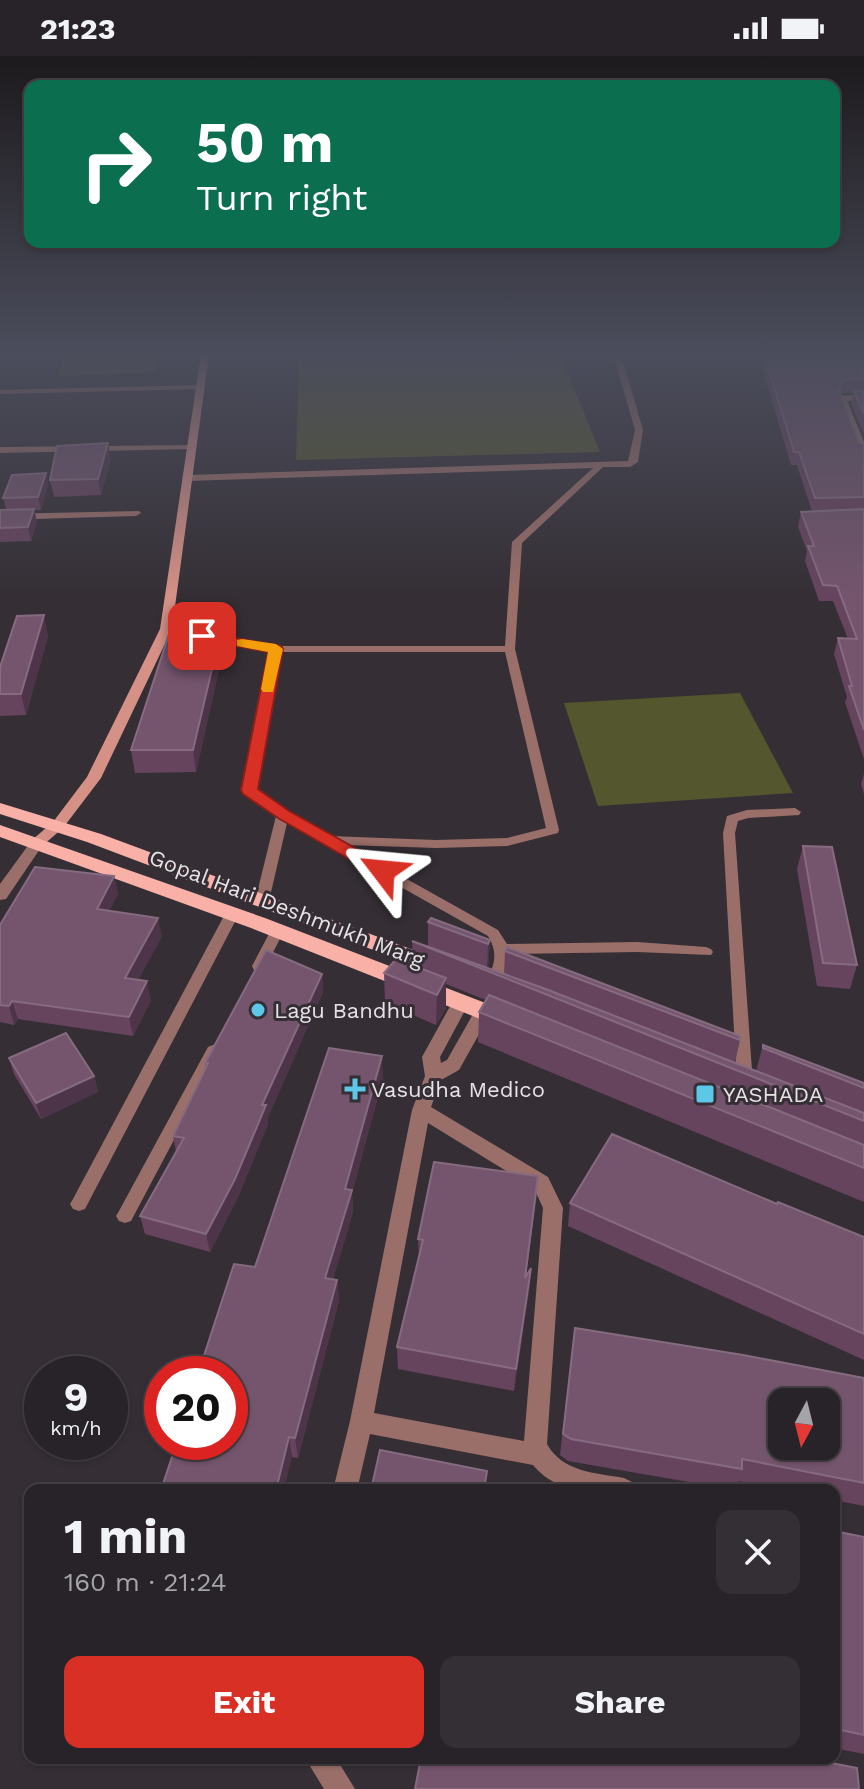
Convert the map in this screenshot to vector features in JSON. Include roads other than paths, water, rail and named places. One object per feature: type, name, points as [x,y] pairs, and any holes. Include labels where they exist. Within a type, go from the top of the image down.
[{"type":"main road","name":"Gopal Hari Deshmukh Marg","points":[[0,808],[58,825],[483,984]]},
{"type":"main road","name":"Gopal Hari Deshmukh Marg","points":[[0,831],[232,914],[527,1028]]},
{"type":"main road","points":[[717,1073],[752,1087]]},
{"type":"street","points":[[0,895],[37,843],[58,825],[94,778],[166,629],[194,435]]},
{"type":"street","points":[[856,435],[864,454]]},
{"type":"street","points":[[346,1484],[421,1110],[434,1076],[431,1057],[460,1003]]},
{"type":"street","points":[[434,1076],[453,1065],[483,1011]]},
{"type":"street","points":[[421,1110],[541,1183],[553,1208],[535,1445],[538,1455],[552,1471],[562,1477],[595,1484]]},
{"type":"street","points":[[361,1421],[538,1455]]},
{"type":"street","points":[[323,1764],[341,1789]]},
{"type":"lane","points":[[187,478],[599,467],[634,462],[638,435]]},
{"type":"lane","points":[[1,452],[192,447]]},
{"type":"lane","points":[[328,840],[436,844],[507,842],[553,830],[510,649],[517,542],[599,467]]},
{"type":"lane","points":[[0,517],[136,513]]},
{"type":"lane","points":[[166,629],[276,649],[510,649]]},
{"type":"lane","points":[[276,649],[249,790],[283,815],[493,933],[504,949],[506,959],[483,984]]},
{"type":"lane","points":[[752,1087],[729,833],[732,819],[747,814],[795,812]]},
{"type":"lane","points":[[262,901],[283,815]]},
{"type":"lane","points":[[79,1204],[232,914]]},
{"type":"lane","points":[[248,985],[277,931]]},
{"type":"lane","points":[[504,949],[637,947],[706,952]]},
{"type":"lane","points":[[125,1216],[219,1039]]},
{"type":"place","name":"Lagu Bandhu","points":[[258,1010]]},
{"type":"place","name":"Vasudha Medico","points":[[355,1089]]},
{"type":"place","name":"YASHADA","points":[[705,1094]]}]
